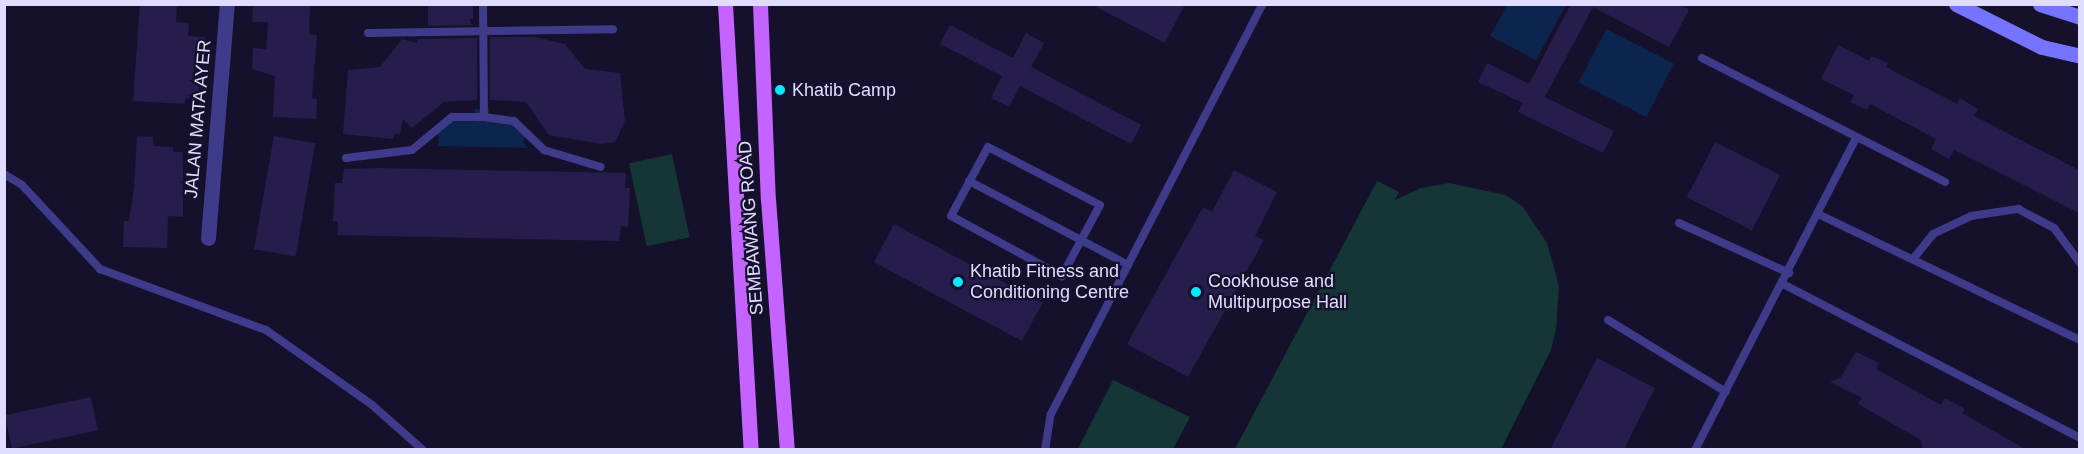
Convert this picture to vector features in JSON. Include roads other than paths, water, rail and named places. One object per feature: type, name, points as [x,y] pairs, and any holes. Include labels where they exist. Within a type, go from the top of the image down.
[{"type":"main road","name":"SEMBAWANG ROAD","points":[[725,4],[751,450]]},
{"type":"main road","name":"SEMBAWANG ROAD","points":[[760,4],[768,198],[787,450]]},
{"type":"main road","points":[[1956,4],[2042,46],[2079,56]]},
{"type":"main road","points":[[2040,4],[2079,17]]},
{"type":"street","name":"JALAN MATA AYER","points":[[208,238],[227,4]]},
{"type":"lane","points":[[483,4],[484,117]]},
{"type":"lane","points":[[1045,450],[1051,414],[1260,6]]},
{"type":"lane","points":[[368,33],[614,28]]},
{"type":"lane","points":[[1702,58],[1945,182]]},
{"type":"lane","points":[[346,158],[412,150],[452,117],[484,117],[513,121],[544,150],[601,166]]},
{"type":"lane","points":[[1695,450],[1789,273],[1856,138]]},
{"type":"lane","points":[[988,147],[1100,205],[1062,276],[951,216],[969,181],[988,147]]},
{"type":"lane","points":[[4,174],[22,185],[100,269],[266,330],[371,404],[423,450]]},
{"type":"lane","points":[[969,181],[1128,265]]},
{"type":"lane","points":[[1913,259],[1933,234],[1971,216],[2018,208],[2054,228],[2079,263]]},
{"type":"lane","points":[[1818,214],[2079,340]]},
{"type":"lane","points":[[1679,223],[1789,273]]},
{"type":"lane","points":[[1783,284],[2079,438]]},
{"type":"lane","points":[[1608,320],[1726,392]]},
{"type":"water","points":[[1507,5],[1566,5],[1536,60],[1490,36]]},
{"type":"water","points":[[1606,29],[1674,64],[1646,117],[1579,82]]},
{"type":"water","points":[[475,109],[489,109],[489,122],[507,117],[528,134],[523,142],[527,148],[438,146],[439,136],[434,133],[459,117],[474,122]]},
{"type":"place","name":"Khatib Camp","points":[[780,90]]},
{"type":"place","name":"Khatib Fitness and Conditioning Centre","points":[[958,282]]},
{"type":"place","name":"Cookhouse and Multipurpose Hall","points":[[1196,292]]}]
